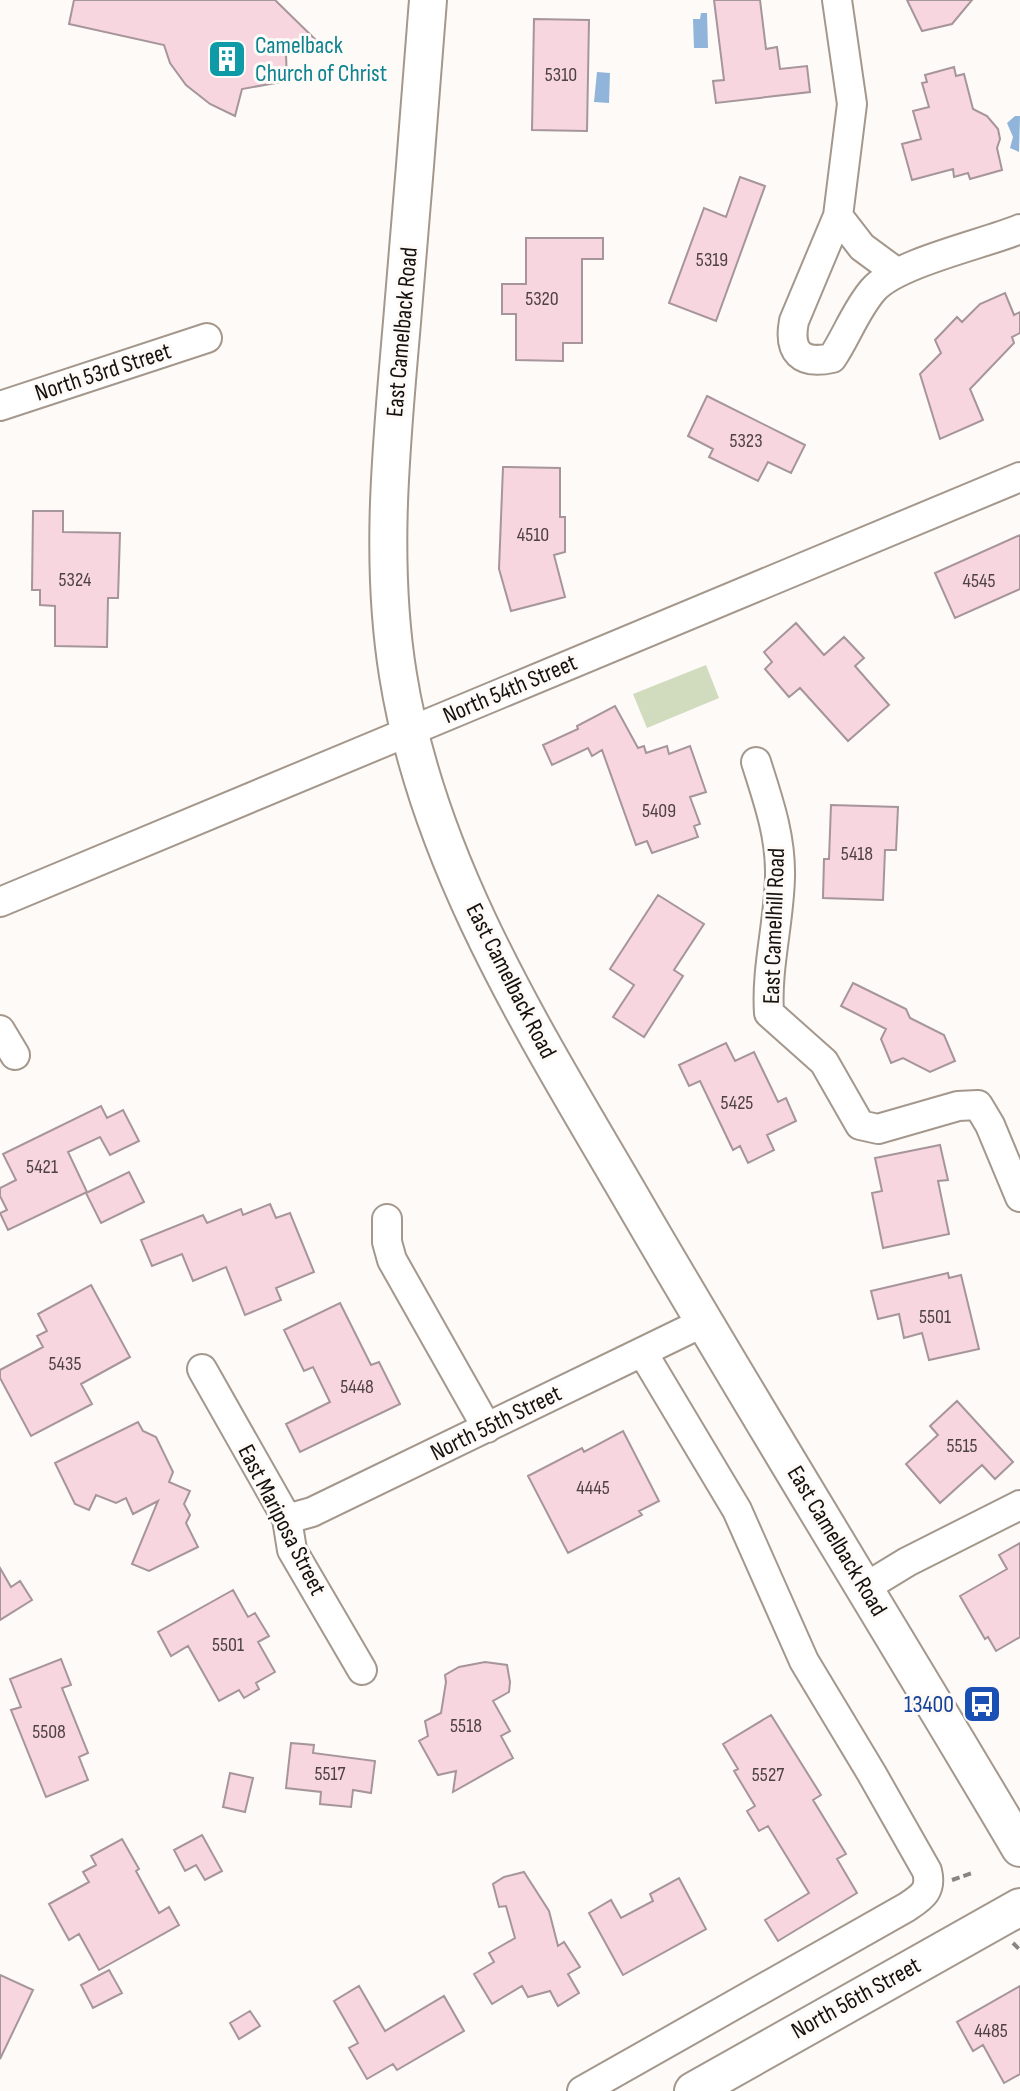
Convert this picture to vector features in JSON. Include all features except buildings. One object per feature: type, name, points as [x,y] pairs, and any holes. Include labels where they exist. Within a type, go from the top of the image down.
[{"type":"main road","name":"East Camelback Road","points":[[428,0],[388,527],[393,639],[410,732],[450,856],[510,987],[704,1322],[1020,1848]]},
{"type":"main road","name":"North 56th Street","points":[[693,2091],[1020,1907]]},
{"type":"street","points":[[837,0],[852,104],[838,216],[794,321],[791,339],[798,354],[814,362],[832,358],[844,340],[854,315],[875,287],[896,272],[1020,229]]},
{"type":"street","points":[[838,216],[862,247],[896,272]]},
{"type":"street","name":"North 53rd Street","points":[[0,406],[207,338]]},
{"type":"street","name":"North 54th Street","points":[[2,897],[410,732],[469,704],[1020,477]]},
{"type":"street","name":"East Camelhill Road","points":[[756,762],[777,831],[780,878],[767,993],[769,1013],[824,1062],[860,1125],[878,1129],[958,1106],[978,1105],[990,1125],[1020,1197]]},
{"type":"street","points":[[0,1030],[15,1055]]},
{"type":"street","points":[[387,1219],[387,1242],[392,1260],[487,1428]]},
{"type":"street","name":"North 55th Street","points":[[287,1519],[312,1512],[704,1322]]},
{"type":"street","points":[[582,2091],[907,1907],[927,1892],[929,1882],[927,1871],[804,1661],[730,1497],[643,1353]]},
{"type":"street","name":"East Mariposa Street","points":[[202,1369],[287,1519],[292,1550],[362,1670]]},
{"type":"street","points":[[866,1587],[907,1562],[1020,1505]]},
{"type":"path","points":[[1013,1943],[1020,1950]]},
{"type":"green space","points":[[706,665],[719,698],[647,728],[633,694]]},
{"type":"water","points":[[701,13],[707,13],[708,48],[694,48],[693,19],[700,19]]},
{"type":"water","points":[[597,72],[610,73],[609,103],[594,102]]},
{"type":"water","points":[[1020,116],[1019,152],[1010,148],[1013,137],[1007,123]]},
{"type":"place","name":"Camelback Church of Christ","points":[[227,59]]},
{"type":"place","name":"13400","points":[[982,1704]]}]
